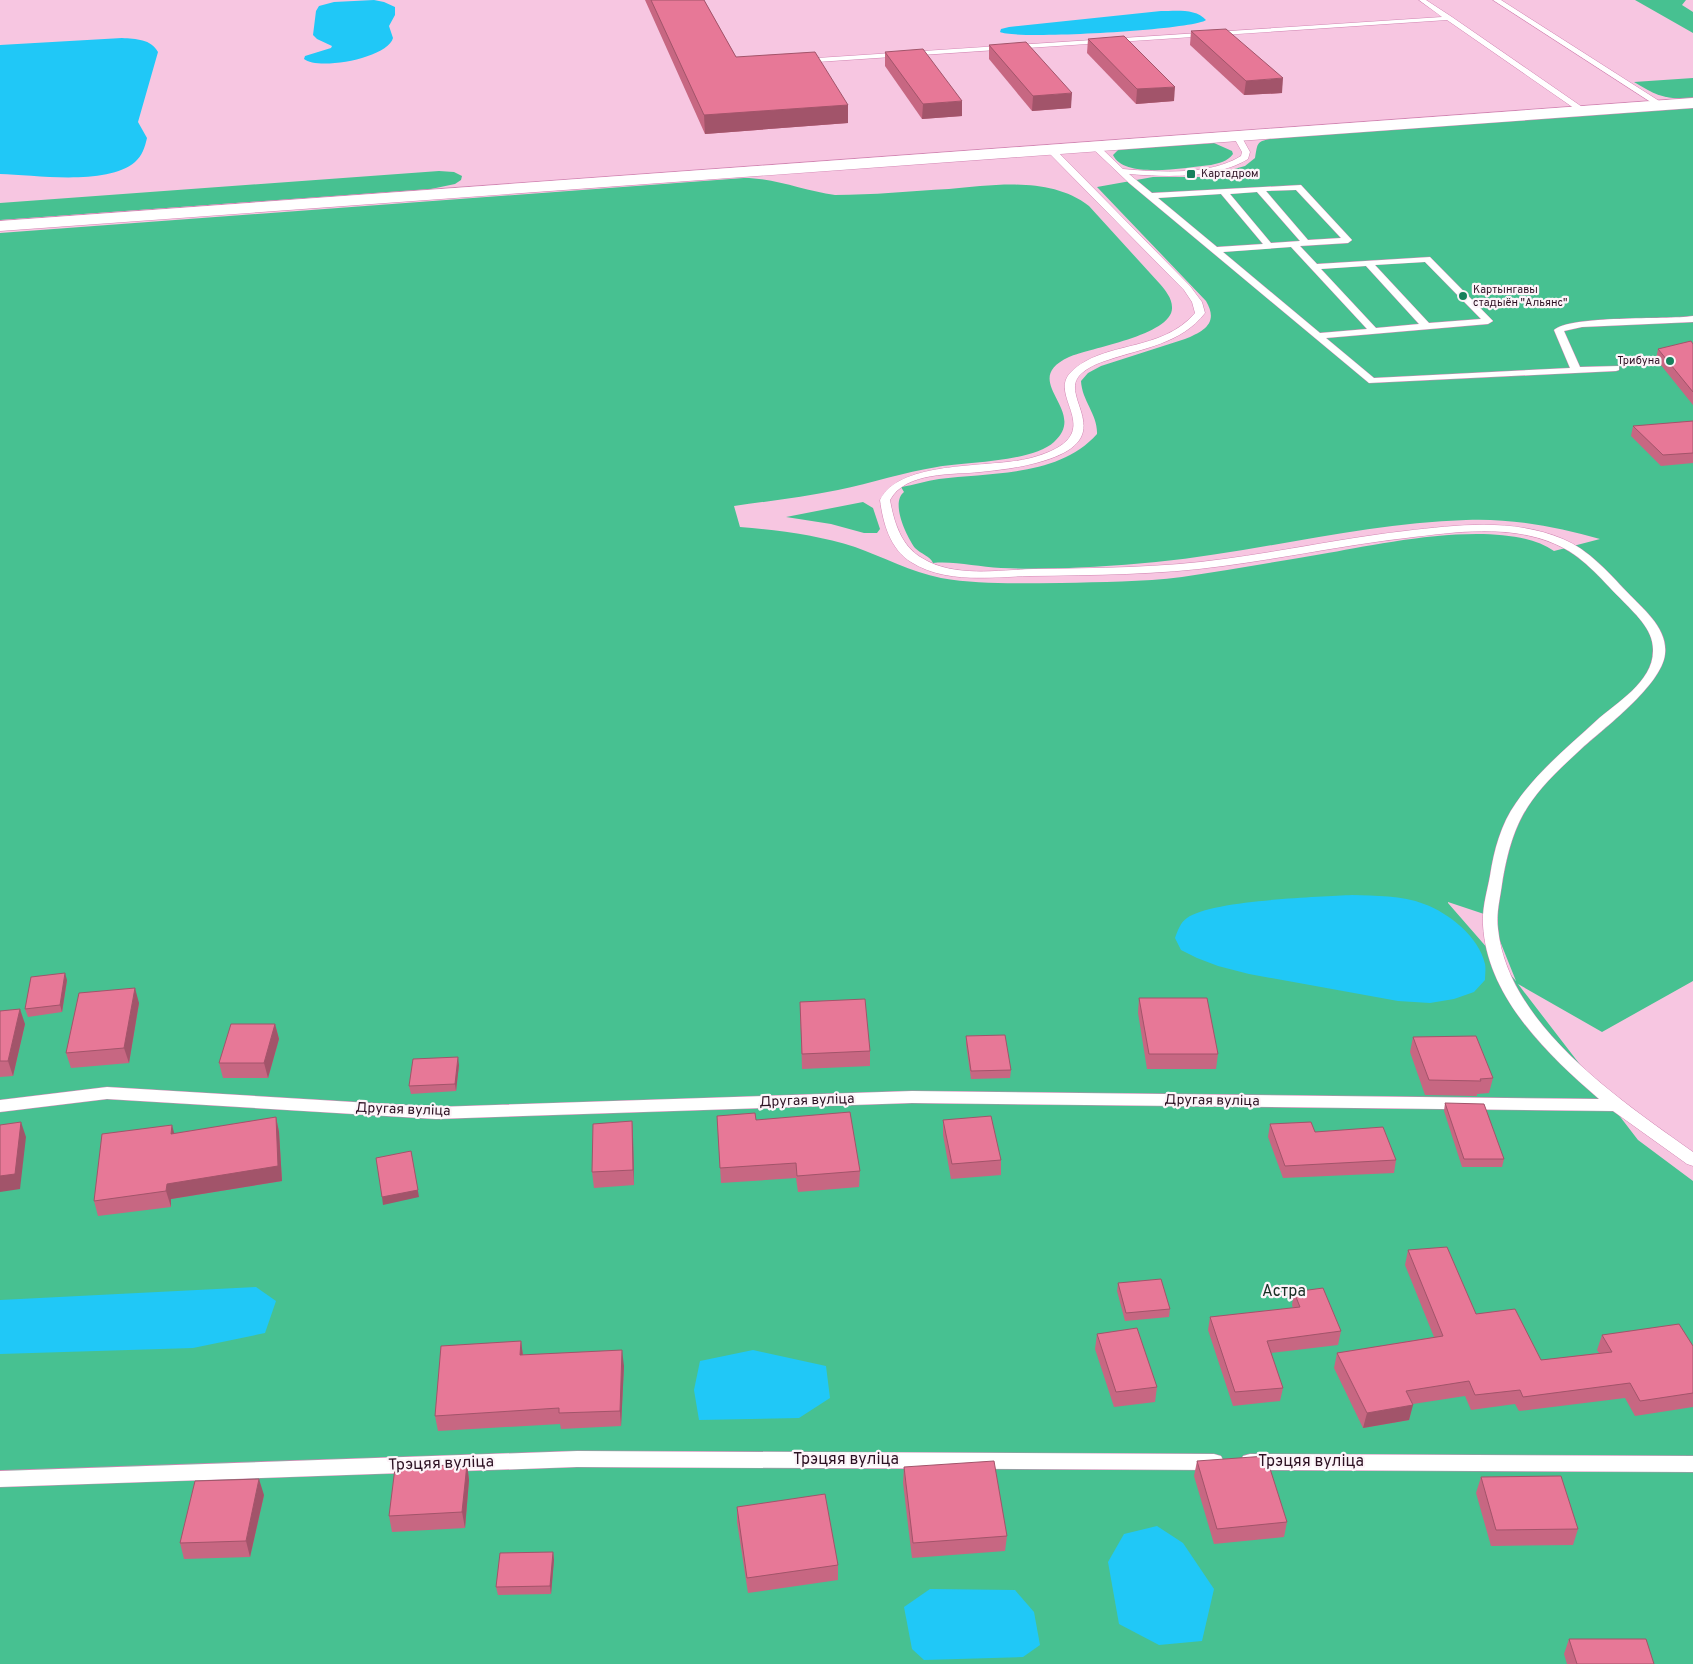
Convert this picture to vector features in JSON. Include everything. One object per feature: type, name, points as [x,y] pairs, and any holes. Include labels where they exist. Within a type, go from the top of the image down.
[{"type":"street","points":[[0,226],[1693,103]]},
{"type":"lane","points":[[1422,0],[1584,111]]},
{"type":"lane","points":[[1496,0],[1663,106]]},
{"type":"lane","points":[[789,62],[1450,18]]},
{"type":"lane","points":[[1121,171],[1170,172],[1211,170],[1233,166],[1245,157],[1246,152],[1237,136]]},
{"type":"lane","points":[[1094,146],[1121,171],[1372,381],[1616,368]]},
{"type":"lane","points":[[1050,149],[1186,288],[1197,302],[1200,313],[1193,324],[1176,334],[1101,359],[1073,374],[1068,383],[1069,392],[1079,415],[1081,427],[1077,436],[1066,446],[1049,455],[1024,462],[997,467],[922,475],[906,480],[891,490],[884,500],[898,541],[908,554],[917,561],[936,568],[987,574],[1164,569],[1222,562],[1381,537],[1473,528],[1534,532],[1564,543],[1586,558],[1604,573],[1652,625],[1658,638],[1660,649],[1658,664],[1644,684],[1539,784],[1520,806],[1506,830],[1490,916],[1496,952],[1509,989],[1534,1024],[1570,1063],[1616,1105],[1693,1160]]},
{"type":"lane","points":[[1151,196],[1298,187],[1348,240],[1217,250]]},
{"type":"lane","points":[[1259,189],[1306,243]]},
{"type":"lane","points":[[1223,191],[1269,246]]},
{"type":"lane","points":[[1293,244],[1374,331]]},
{"type":"lane","points":[[1313,267],[1427,259],[1488,321],[1320,336]]},
{"type":"lane","points":[[1368,263],[1427,327]]},
{"type":"lane","points":[[1576,370],[1560,334],[1559,330],[1564,326],[1659,323],[1693,319]]},
{"type":"lane","name":"Другая вуліца","points":[[0,1106],[107,1093],[436,1113],[912,1098],[1616,1105]]},
{"type":"lane","name":"Трэцяя вуліца","points":[[0,1479],[577,1459],[1693,1464]]},
{"type":"green space","points":[[1635,0],[1686,0],[1682,5],[1693,12],[1693,33]]},
{"type":"green space","points":[[1693,78],[1693,98],[1669,98],[1649,91],[1634,82]]},
{"type":"green space","name":"Астра","points":[[1693,106],[1693,981],[1602,1032],[1518,984],[1638,1140],[1693,1181],[1693,1664],[0,1664],[0,233],[744,178],[778,182],[835,195],[878,194],[1003,185],[1040,186],[1074,196],[1089,206],[1170,297],[1172,307],[1169,317],[1146,333],[1079,353],[1055,366],[1050,376],[1051,386],[1061,407],[1064,419],[1063,430],[1054,442],[1044,449],[1031,454],[999,460],[937,467],[825,492],[734,506],[740,527],[827,539],[941,578],[1001,583],[1107,582],[1167,579],[1407,539],[1441,536],[1504,535],[1532,541],[1554,551],[1600,539],[1534,524],[1500,520],[1427,522],[1388,526],[1233,552],[1156,562],[1098,567],[1039,569],[933,563],[915,548],[904,528],[899,512],[900,497],[904,492],[901,487],[939,479],[1023,470],[1064,458],[1081,448],[1097,434],[1097,427],[1082,388],[1081,381],[1088,373],[1101,366],[1185,339],[1198,333],[1208,325],[1211,315],[1206,301],[1097,187],[1153,177],[1205,177],[1245,166],[1255,158],[1259,143],[1273,138]],"holes":[[[1448,902],[1490,916],[1516,981]]]},
{"type":"green space","points":[[1214,143],[1232,151],[1231,157],[1211,165],[1143,170],[1119,163],[1113,155],[1119,149]]},
{"type":"green space","points":[[439,171],[454,172],[462,176],[461,180],[455,184],[431,189],[0,220],[0,203]]},
{"type":"green space","points":[[863,502],[873,508],[880,529],[877,533],[864,533],[831,524],[786,517]]},
{"type":"water","points":[[374,0],[395,7],[395,15],[389,26],[393,38],[388,45],[366,57],[337,63],[323,64],[304,59],[305,56],[331,48],[332,46],[313,35],[316,11],[319,6],[334,2]]},
{"type":"water","points":[[1161,11],[1191,12],[1202,16],[1206,20],[1194,24],[1171,27],[1104,33],[1037,35],[1000,32],[1001,29],[1009,27]]},
{"type":"water","points":[[122,38],[138,39],[147,42],[158,52],[138,122],[147,138],[143,151],[137,160],[123,169],[89,177],[0,174],[0,45]]},
{"type":"water","points":[[1352,895],[1388,896],[1407,899],[1424,904],[1443,913],[1462,927],[1476,944],[1485,964],[1485,980],[1474,992],[1454,999],[1430,1003],[1398,1001],[1249,974],[1218,966],[1181,950],[1175,938],[1181,924],[1187,918],[1218,907],[1291,898]]},
{"type":"water","points":[[256,1287],[276,1301],[265,1333],[193,1348],[0,1354],[0,1300]]},
{"type":"water","points":[[753,1350],[826,1366],[830,1398],[799,1418],[699,1420],[694,1390],[700,1361]]},
{"type":"water","points":[[1157,1526],[1183,1543],[1214,1589],[1202,1641],[1159,1645],[1119,1624],[1108,1562],[1124,1534]]},
{"type":"water","points":[[930,1589],[1015,1590],[1034,1612],[1040,1645],[1023,1657],[924,1660],[912,1649],[904,1607]]},
{"type":"building","points":[[651,0],[704,0],[736,57],[815,52],[848,105],[704,115]]},
{"type":"building","points":[[1226,29],[1283,78],[1246,81],[1191,31]]},
{"type":"building","points":[[1124,36],[1175,87],[1137,89],[1088,39]]},
{"type":"building","points":[[1026,42],[1072,93],[1033,96],[989,45]]},
{"type":"building","points":[[923,49],[962,101],[923,104],[885,52]]},
{"type":"building","points":[[1691,341],[1693,344],[1693,392],[1658,349]]},
{"type":"building","points":[[1693,421],[1693,453],[1663,455],[1633,426]]},
{"type":"building","points":[[65,973],[60,1005],[25,1009],[31,977]]},
{"type":"building","points":[[135,988],[124,1048],[66,1053],[79,993]]},
{"type":"building","points":[[1139,998],[1207,998],[1218,1054],[1149,1054]]},
{"type":"building","points":[[865,999],[870,1051],[802,1054],[800,1002]]},
{"type":"building","points":[[20,1009],[8,1061],[0,1061],[0,1011]]},
{"type":"building","points":[[231,1024],[275,1024],[264,1063],[219,1063]]},
{"type":"building","points":[[1005,1035],[1011,1070],[971,1071],[966,1036]]},
{"type":"building","points":[[1476,1036],[1493,1078],[1480,1079],[1481,1081],[1429,1080],[1413,1037]]},
{"type":"building","points":[[458,1057],[455,1084],[409,1086],[413,1059]]},
{"type":"building","points":[[1445,1103],[1484,1104],[1504,1159],[1464,1159]]},
{"type":"building","points":[[850,1112],[860,1171],[797,1176],[796,1163],[720,1168],[717,1116],[755,1113],[756,1120]]},
{"type":"building","points":[[991,1116],[1001,1160],[952,1164],[943,1120]]},
{"type":"building","points":[[276,1117],[278,1166],[167,1184],[166,1191],[94,1201],[102,1134],[172,1125],[171,1134]]},
{"type":"building","points":[[632,1121],[633,1170],[592,1172],[593,1124]]},
{"type":"building","points":[[21,1122],[15,1174],[0,1176],[0,1125]]},
{"type":"building","points":[[1311,1122],[1315,1132],[1383,1127],[1396,1160],[1285,1166],[1270,1124]]},
{"type":"building","points":[[411,1151],[418,1190],[382,1197],[376,1158]]},
{"type":"building","points":[[1447,1247],[1476,1314],[1515,1309],[1541,1360],[1612,1352],[1602,1335],[1679,1324],[1693,1346],[1693,1393],[1640,1401],[1630,1383],[1523,1397],[1520,1390],[1475,1395],[1469,1381],[1406,1391],[1413,1405],[1367,1413],[1337,1353],[1443,1336],[1408,1250]]},
{"type":"building","points":[[1161,1279],[1170,1309],[1126,1313],[1118,1283]]},
{"type":"building","points":[[1323,1288],[1341,1331],[1267,1341],[1283,1388],[1235,1392],[1210,1317],[1300,1307],[1294,1292]]},
{"type":"building","points":[[1137,1328],[1157,1387],[1116,1392],[1097,1334]]},
{"type":"building","points":[[521,1341],[520,1355],[622,1350],[620,1411],[559,1413],[559,1408],[435,1416],[441,1346]]},
{"type":"building","points":[[1266,1456],[1287,1522],[1217,1529],[1197,1461]]},
{"type":"building","points":[[994,1461],[1007,1536],[913,1543],[904,1467]]},
{"type":"building","points":[[467,1464],[462,1512],[389,1516],[395,1468]]},
{"type":"building","points":[[1561,1476],[1578,1529],[1496,1530],[1481,1477]]},
{"type":"building","points":[[259,1479],[246,1541],[180,1543],[195,1481]]},
{"type":"building","points":[[825,1494],[838,1565],[747,1578],[737,1507]]},
{"type":"building","points":[[553,1552],[550,1586],[496,1587],[500,1553]]},
{"type":"building","points":[[1569,1639],[1646,1639],[1654,1664],[1577,1664]]},
{"type":"place","name":"Картадром","points":[[1191,174]]},
{"type":"place","name":"Картынгавы стадыён \"Альянс\"","points":[[1463,296]]},
{"type":"place","name":"Трибуна","points":[[1670,361]]}]
